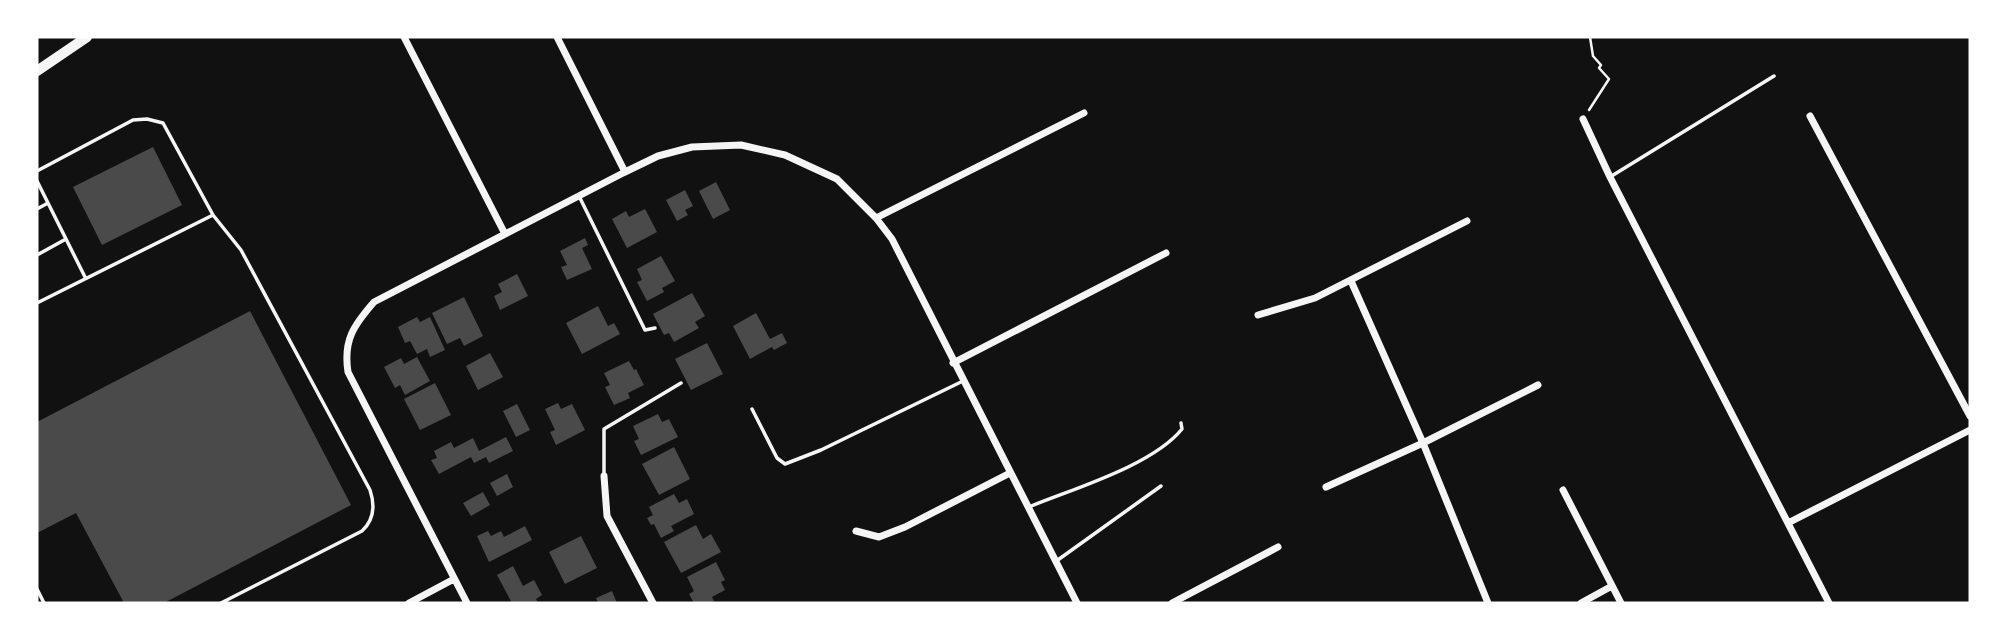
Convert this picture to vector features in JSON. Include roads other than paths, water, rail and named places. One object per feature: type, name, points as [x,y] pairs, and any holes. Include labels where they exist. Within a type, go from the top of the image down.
[{"type":"main road","points":[[37,71],[88,37]]},
{"type":"street","points":[[404,37],[505,234]]},
{"type":"street","points":[[557,37],[625,172]]},
{"type":"street","points":[[876,218],[1084,114]]},
{"type":"street","points":[[1810,116],[1970,416]]},
{"type":"street","points":[[1583,119],[1610,177],[1829,603]]},
{"type":"street","points":[[467,603],[348,372],[346,354],[356,323],[374,302],[658,156],[692,147],[741,145],[785,155],[837,179],[876,218],[892,239],[1076,603]]},
{"type":"street","points":[[1258,315],[1315,298],[1467,221]]},
{"type":"street","points":[[953,363],[1166,253]]},
{"type":"street","points":[[1351,281],[1423,443],[1488,603]]},
{"type":"street","points":[[1326,487],[1423,443],[1538,385]]},
{"type":"street","points":[[1788,523],[1970,430]]},
{"type":"street","points":[[856,531],[879,537],[905,527],[1010,473]]},
{"type":"street","points":[[604,476],[607,516],[653,603]]},
{"type":"street","points":[[1563,490],[1621,603]]},
{"type":"street","points":[[1172,603],[1278,547]]},
{"type":"street","points":[[409,603],[454,579]]},
{"type":"street","points":[[1581,603],[1612,586]]},
{"type":"lane","points":[[1610,177],[1774,76]]},
{"type":"lane","points":[[37,171],[133,120],[147,118],[163,123],[213,215],[240,250],[370,489],[373,505],[371,519],[362,531],[221,603]]},
{"type":"lane","points":[[37,181],[85,278]]},
{"type":"lane","points":[[578,195],[645,330],[655,328]]},
{"type":"lane","points":[[37,209],[48,203]]},
{"type":"lane","points":[[37,303],[213,215]]},
{"type":"lane","points":[[37,254],[66,240]]},
{"type":"lane","points":[[752,409],[777,458],[785,464],[821,450],[963,381]]},
{"type":"lane","points":[[604,476],[604,429],[681,383]]},
{"type":"lane","points":[[1027,508],[1076,491],[1144,457],[1175,438],[1182,429],[1181,423]]},
{"type":"lane","points":[[1055,562],[1161,486]]},
{"type":"lane","points":[[37,589],[44,603]]}]
